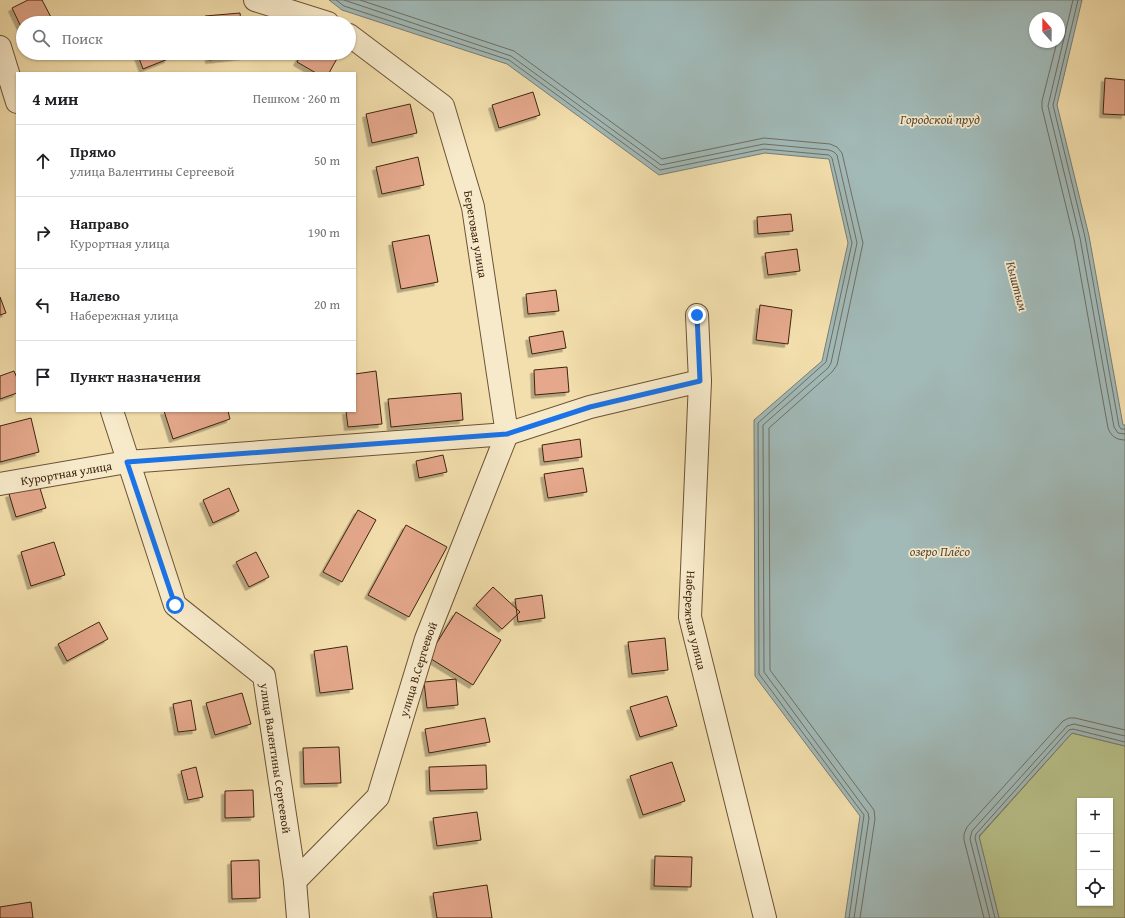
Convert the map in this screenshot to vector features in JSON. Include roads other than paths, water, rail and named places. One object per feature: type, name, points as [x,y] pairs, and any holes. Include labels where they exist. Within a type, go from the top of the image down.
[{"type":"street","points":[[255,0],[306,16]]},
{"type":"street","name":"Береговая улица","points":[[356,40],[443,106],[473,207],[507,434]]},
{"type":"street","points":[[0,47],[16,99]]},
{"type":"street","name":"Набережная улица","points":[[697,315],[700,381],[690,617],[765,918]]},
{"type":"street","name":"Курортная улица","points":[[0,484],[127,462],[507,434],[590,407],[700,381]]},
{"type":"street","name":"улица Валентины Сергеевой","points":[[112,412],[127,462],[175,605],[264,676],[295,881],[298,918]]},
{"type":"street","name":"улица В.Сергеевой","points":[[295,881],[378,797],[426,639],[507,434]]},
{"type":"water","name":"озеро Плёсо","points":[[329,0],[1082,0],[1057,105],[1089,236],[1123,425],[1125,425],[1125,746],[1072,733],[979,836],[999,918],[845,918],[860,816],[755,676],[754,420],[822,361],[848,243],[829,159],[765,153],[659,175],[507,64],[342,10]]},
{"type":"water label","name":"Городской пруд","points":[[940,119]]},
{"type":"water label","name":"Кыштым","points":[[1017,286]]}]
